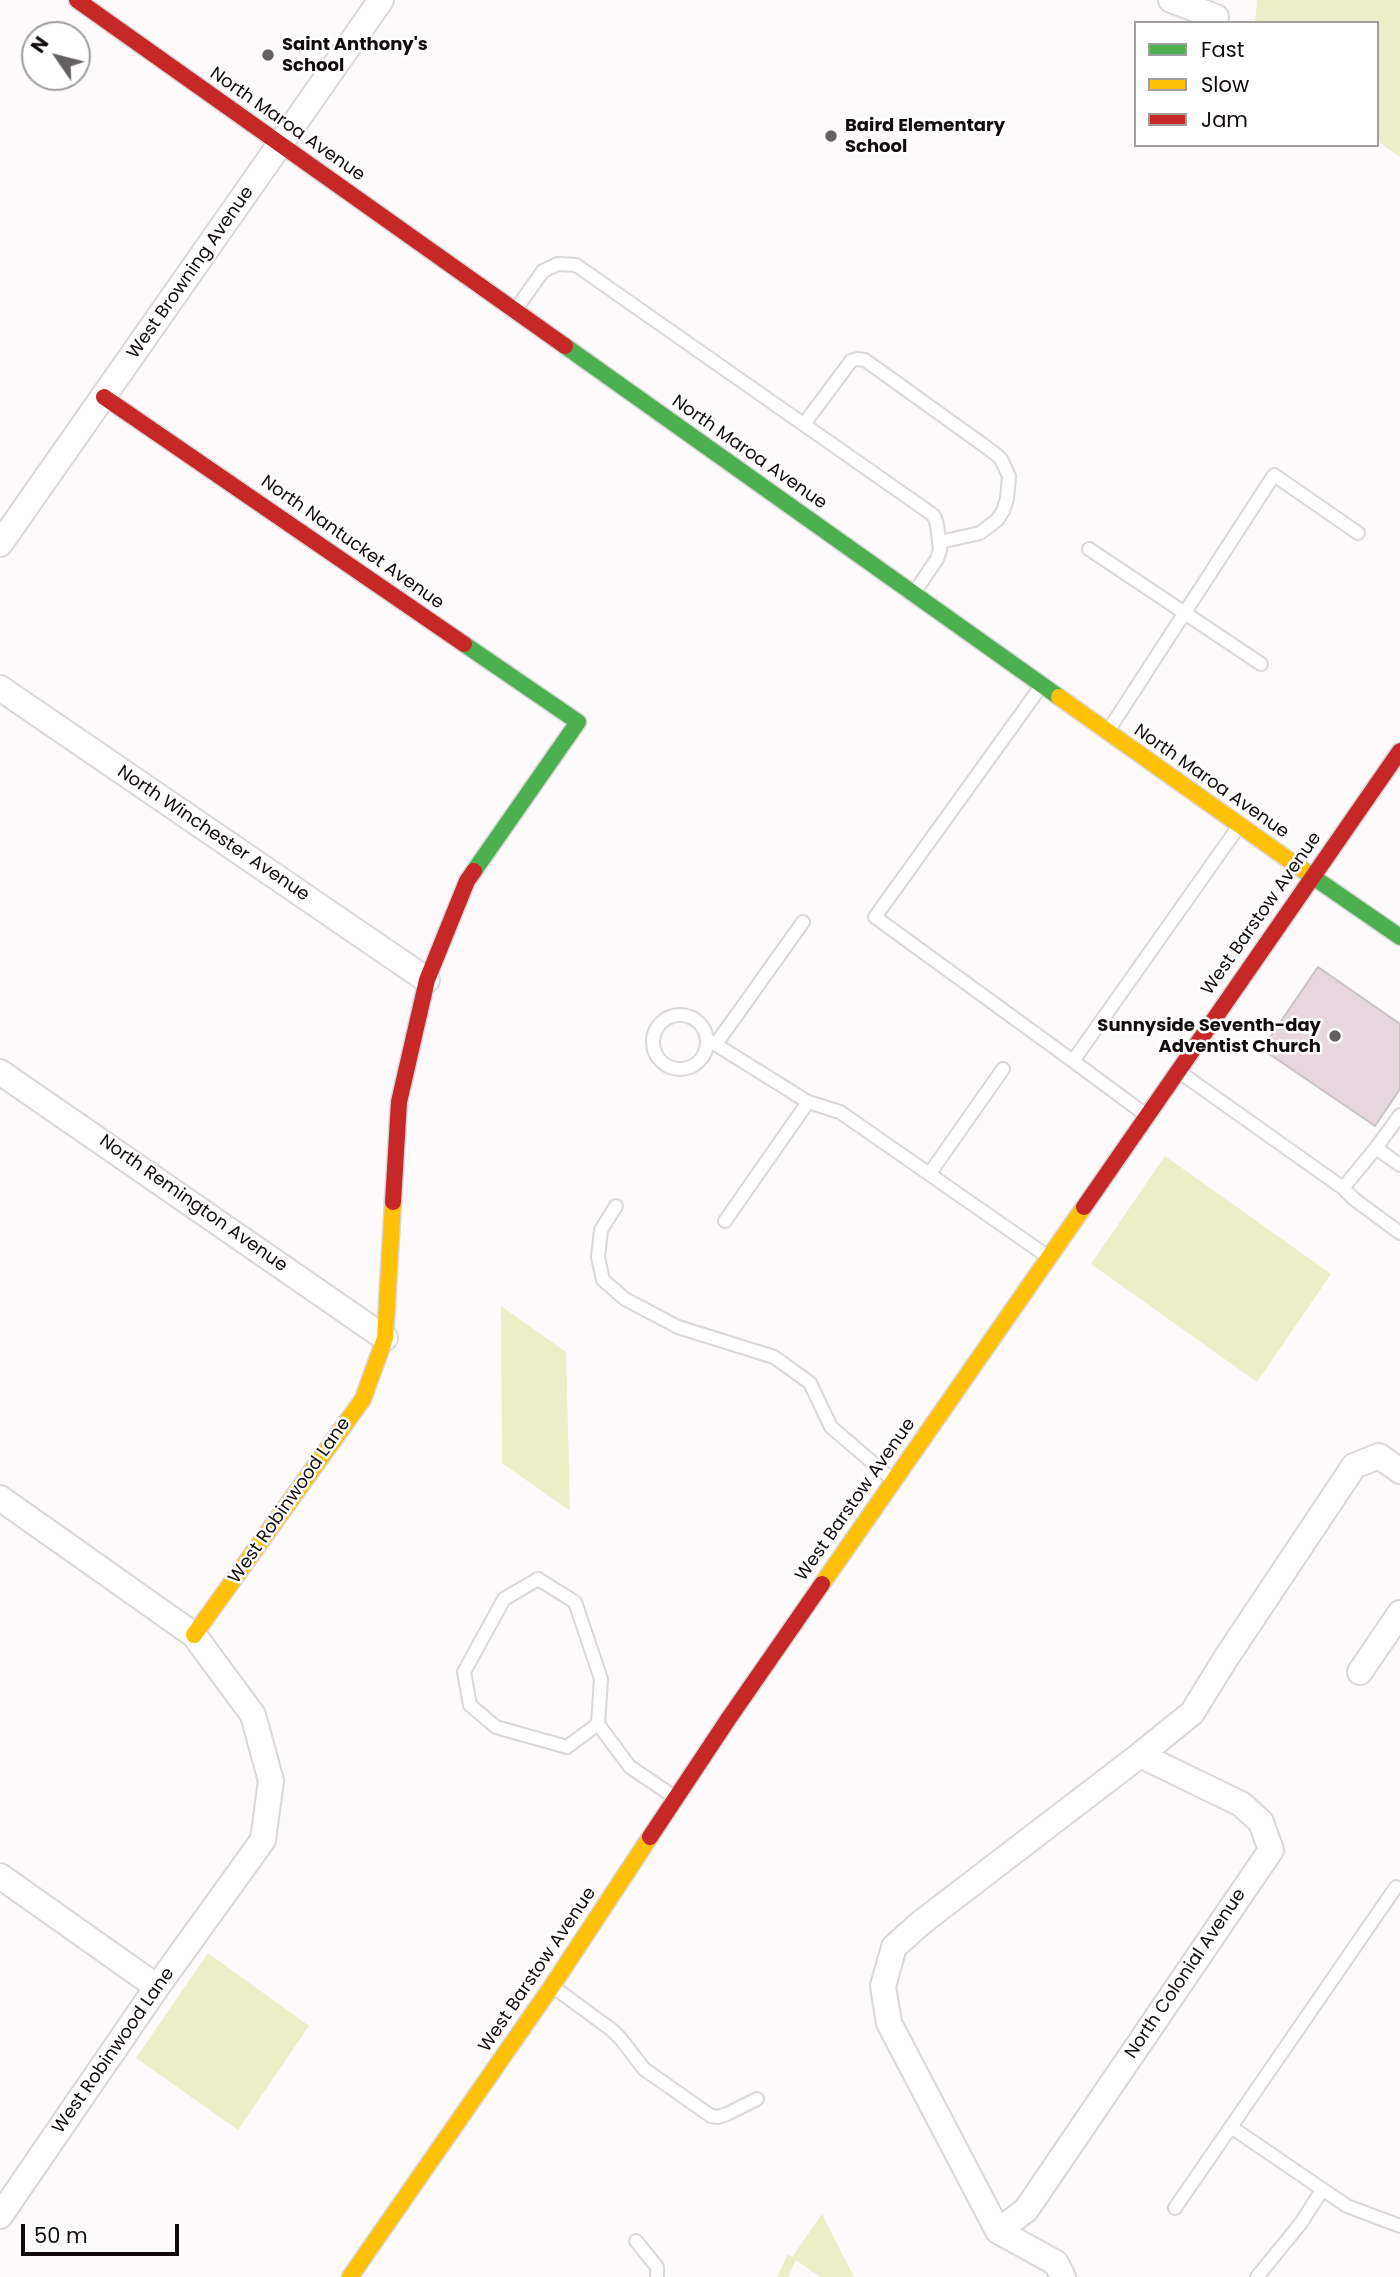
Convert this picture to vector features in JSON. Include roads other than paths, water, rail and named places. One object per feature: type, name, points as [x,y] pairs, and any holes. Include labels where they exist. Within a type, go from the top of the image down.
[{"type":"street","name":"North Maroa Avenue","points":[[77,0],[109,17],[281,145],[1400,937]]},
{"type":"street","name":"West Browning Avenue","points":[[0,544],[381,0]]},
{"type":"street","points":[[1171,0],[1216,17]]},
{"type":"street","name":"North Nantucket Avenue","points":[[104,397],[578,722]]},
{"type":"street","name":"North Winchester Avenue","points":[[0,688],[427,980]]},
{"type":"street","name":"West Robinwood Lane","points":[[0,2216],[157,1987],[263,1840],[271,1781],[253,1715],[194,1635],[363,1399],[385,1338],[400,1102],[427,980],[467,881],[578,722]]},
{"type":"street","name":"West Barstow Avenue","points":[[350,2277],[552,1986],[729,1718],[1400,751]]},
{"type":"street","name":"North Remington Avenue","points":[[0,1072],[385,1338]]},
{"type":"street","points":[[1063,2277],[1056,2263],[998,2231],[889,2023],[883,1986],[894,1947],[922,1922],[1192,1713],[1354,1466],[1379,1456],[1400,1471]]},
{"type":"street","points":[[0,1498],[194,1635]]},
{"type":"street","points":[[1360,1672],[1400,1613]]},
{"type":"street","name":"North Colonial Avenue","points":[[998,2231],[1026,2210],[1271,1850],[1261,1822],[1241,1804],[1140,1755]]},
{"type":"street","points":[[0,1876],[157,1987]]},
{"type":"lane","points":[[515,310],[543,271],[558,264],[576,264],[934,516],[940,542],[937,559],[914,593]]},
{"type":"lane","points":[[803,424],[851,361],[865,360],[993,452],[1001,459],[1009,476],[1003,511],[997,520],[980,533],[940,542]]},
{"type":"lane","points":[[1108,732],[1274,475],[1358,533]]},
{"type":"lane","points":[[1089,549],[1261,664]]},
{"type":"lane","points":[[1042,685],[875,917],[1146,1115]]},
{"type":"lane","points":[[1073,1061],[1239,825]]},
{"type":"lane","points":[[803,922],[711,1042],[707,1047],[697,1063],[681,1069],[665,1065],[659,1058],[653,1042],[659,1026],[666,1020],[683,1016],[692,1018],[699,1023],[711,1042],[808,1102],[840,1112],[1048,1256]]},
{"type":"lane","points":[[930,1174],[1003,1069]]},
{"type":"lane","points":[[1177,1071],[1343,1188],[1400,1233]]},
{"type":"lane","points":[[725,1221],[808,1102]]},
{"type":"lane","points":[[1343,1188],[1400,1115]]},
{"type":"lane","points":[[1376,1148],[1400,1165]]},
{"type":"lane","points":[[617,1206],[601,1230],[598,1257],[603,1280],[625,1300],[678,1327],[775,1357],[810,1383],[831,1427],[893,1480]]},
{"type":"lane","points":[[598,1724],[567,1747],[496,1727],[470,1705],[464,1672],[504,1599],[538,1579],[575,1602],[601,1679],[598,1724],[630,1767],[677,1799]]},
{"type":"lane","points":[[1175,2208],[1396,1887]]},
{"type":"lane","points":[[552,1986],[612,2030],[644,2069],[711,2116],[727,2114],[757,2099]]},
{"type":"lane","points":[[1231,2127],[1347,2206],[1400,2226]]},
{"type":"lane","points":[[1257,2277],[1301,2223],[1322,2190]]},
{"type":"lane","points":[[636,2241],[657,2267],[657,2277]]},
{"type":"place","name":"Saint Anthony's School","points":[[268,55]]},
{"type":"place","name":"Baird Elementary School","points":[[831,136]]},
{"type":"place","name":"Sunnyside Seventh-day Adventist Church","points":[[1335,1036]]}]
